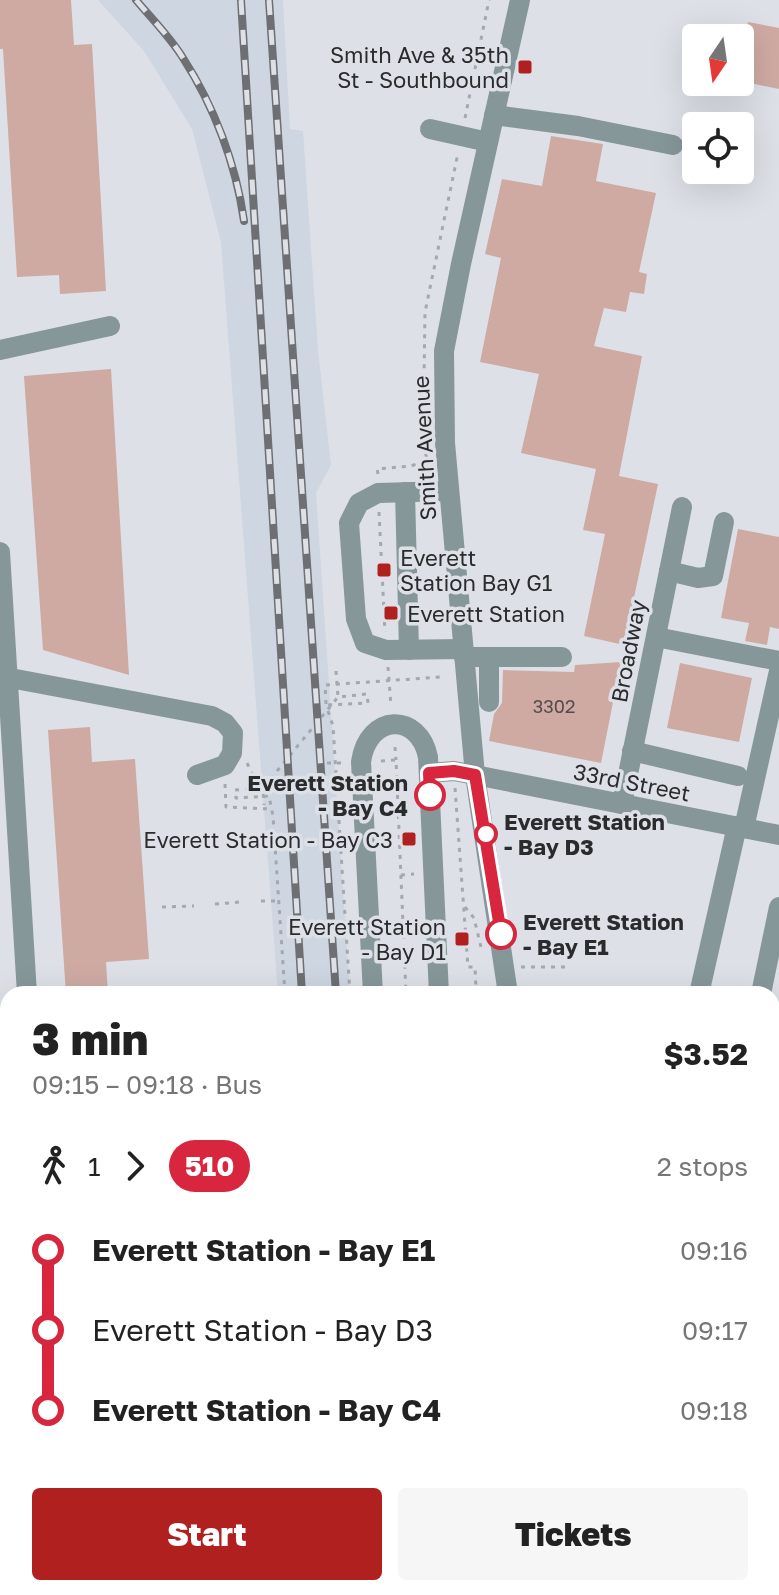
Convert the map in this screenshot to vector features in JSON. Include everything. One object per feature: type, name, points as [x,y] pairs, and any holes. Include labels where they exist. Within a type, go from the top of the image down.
[{"type":"street","name":"Smith Avenue","points":[[507,986],[475,775],[445,443],[444,351],[520,0]]},
{"type":"street","points":[[494,115],[578,126],[673,145]]},
{"type":"street","points":[[430,129],[488,142]]},
{"type":"street","points":[[0,350],[110,326]]},
{"type":"street","points":[[449,491],[378,493],[359,503],[349,523],[356,619],[365,643],[386,650],[489,657],[562,657]]},
{"type":"street","points":[[405,492],[409,650]]},
{"type":"street","name":"Broadway","points":[[622,804],[682,507]]},
{"type":"street","points":[[669,571],[698,578],[713,576],[724,522]]},
{"type":"street","points":[[0,552],[4,677],[26,986]]},
{"type":"street","points":[[656,637],[779,661]]},
{"type":"street","points":[[489,657],[489,702]]},
{"type":"street","points":[[701,986],[779,671]]},
{"type":"street","points":[[4,677],[212,716],[225,723],[233,733],[232,753],[225,765],[197,775]]},
{"type":"street","points":[[373,986],[361,762],[363,745],[379,728],[392,725],[405,726],[417,734],[425,746],[429,773],[431,986]]},
{"type":"street","points":[[632,751],[738,776]]},
{"type":"street","name":"33rd Street","points":[[429,773],[454,771],[779,835]]},
{"type":"street","points":[[763,986],[774,960],[779,907]]},
{"type":"path","points":[[378,475],[377,469],[411,466],[428,460],[423,448],[425,312],[489,0]]},
{"type":"path","points":[[379,509],[385,632]]},
{"type":"path","points":[[388,667],[391,706]]},
{"type":"path","points":[[338,697],[336,671],[339,684]]},
{"type":"path","points":[[349,986],[333,726],[326,705],[325,685],[441,677]]},
{"type":"path","points":[[269,796],[236,798],[235,790],[263,788],[338,697],[367,694],[368,703],[326,705]]},
{"type":"path","points":[[395,747],[406,986]]},
{"type":"path","points":[[244,756],[255,779],[268,785],[273,816],[284,986]]},
{"type":"path","points":[[381,761],[396,760]]},
{"type":"path","points":[[327,763],[346,763]]},
{"type":"path","points":[[262,781],[262,775],[264,805]]},
{"type":"path","points":[[225,784],[226,807],[270,809]]},
{"type":"path","points":[[455,787],[468,967],[487,967]]},
{"type":"path","points":[[452,872],[462,871]]},
{"type":"path","points":[[400,875],[414,874]]},
{"type":"path","points":[[261,901],[278,901]]},
{"type":"path","points":[[215,904],[240,902]]},
{"type":"path","points":[[162,907],[194,906]]},
{"type":"path","points":[[465,907],[474,918],[482,949]]},
{"type":"path","points":[[475,967],[476,986]]},
{"type":"path","points":[[521,967],[565,967]]},
{"type":"shaded area","points":[[98,0],[283,0],[290,129],[303,131],[318,350],[331,465],[316,493],[349,986],[277,986],[221,242],[192,129],[144,51]]},
{"type":"building","points":[[0,0],[71,0],[74,45],[92,44],[106,291],[60,294],[59,275],[17,277],[3,49],[0,49]]},
{"type":"building","points":[[748,22],[779,28],[779,89],[754,84],[754,24]]},
{"type":"building","points":[[551,136],[603,144],[596,181],[656,193],[639,272],[647,274],[644,294],[630,292],[626,312],[604,308],[594,346],[642,356],[619,476],[658,484],[624,645],[584,636],[605,534],[583,530],[596,469],[521,453],[539,374],[480,362],[501,258],[485,254],[502,179],[542,186]]},
{"type":"building","points":[[111,369],[129,675],[43,650],[24,376]]},
{"type":"building","points":[[738,529],[779,537],[779,629],[770,627],[767,645],[745,641],[749,623],[721,618]]},
{"type":"building","points":[[621,662],[601,763],[489,741],[494,714],[502,703],[503,670],[574,672],[575,665]]},
{"type":"building","points":[[680,663],[752,678],[739,742],[667,728]]},
{"type":"building","points":[[90,727],[92,762],[135,759],[149,959],[106,962],[108,986],[65,986],[48,730]]},
{"type":"railway","points":[[136,0],[178,50],[204,96],[229,157],[244,221]]},
{"type":"railway","points":[[241,0],[302,986]]},
{"type":"railway","points":[[269,0],[335,986]]},
{"type":"bus line","name":"510","points":[[430,795],[429,773],[454,771],[475,775],[501,934]]},
{"type":"place","name":"Smith Ave & 35th St - Southbound","points":[[525,67]]},
{"type":"place","name":"Everett Station Bay G1","points":[[384,570]]},
{"type":"place","name":"Everett Station","points":[[391,613]]},
{"type":"place","name":"Everett Station - Bay C4","points":[[430,795]]},
{"type":"place","name":"Everett Station - Bay D3","points":[[486,834]]},
{"type":"place","name":"Everett Station - Bay C3","points":[[409,839]]},
{"type":"place","name":"Everett Station - Bay E1","points":[[501,934]]},
{"type":"place","name":"Everett Station - Bay D1","points":[[462,939]]}]
